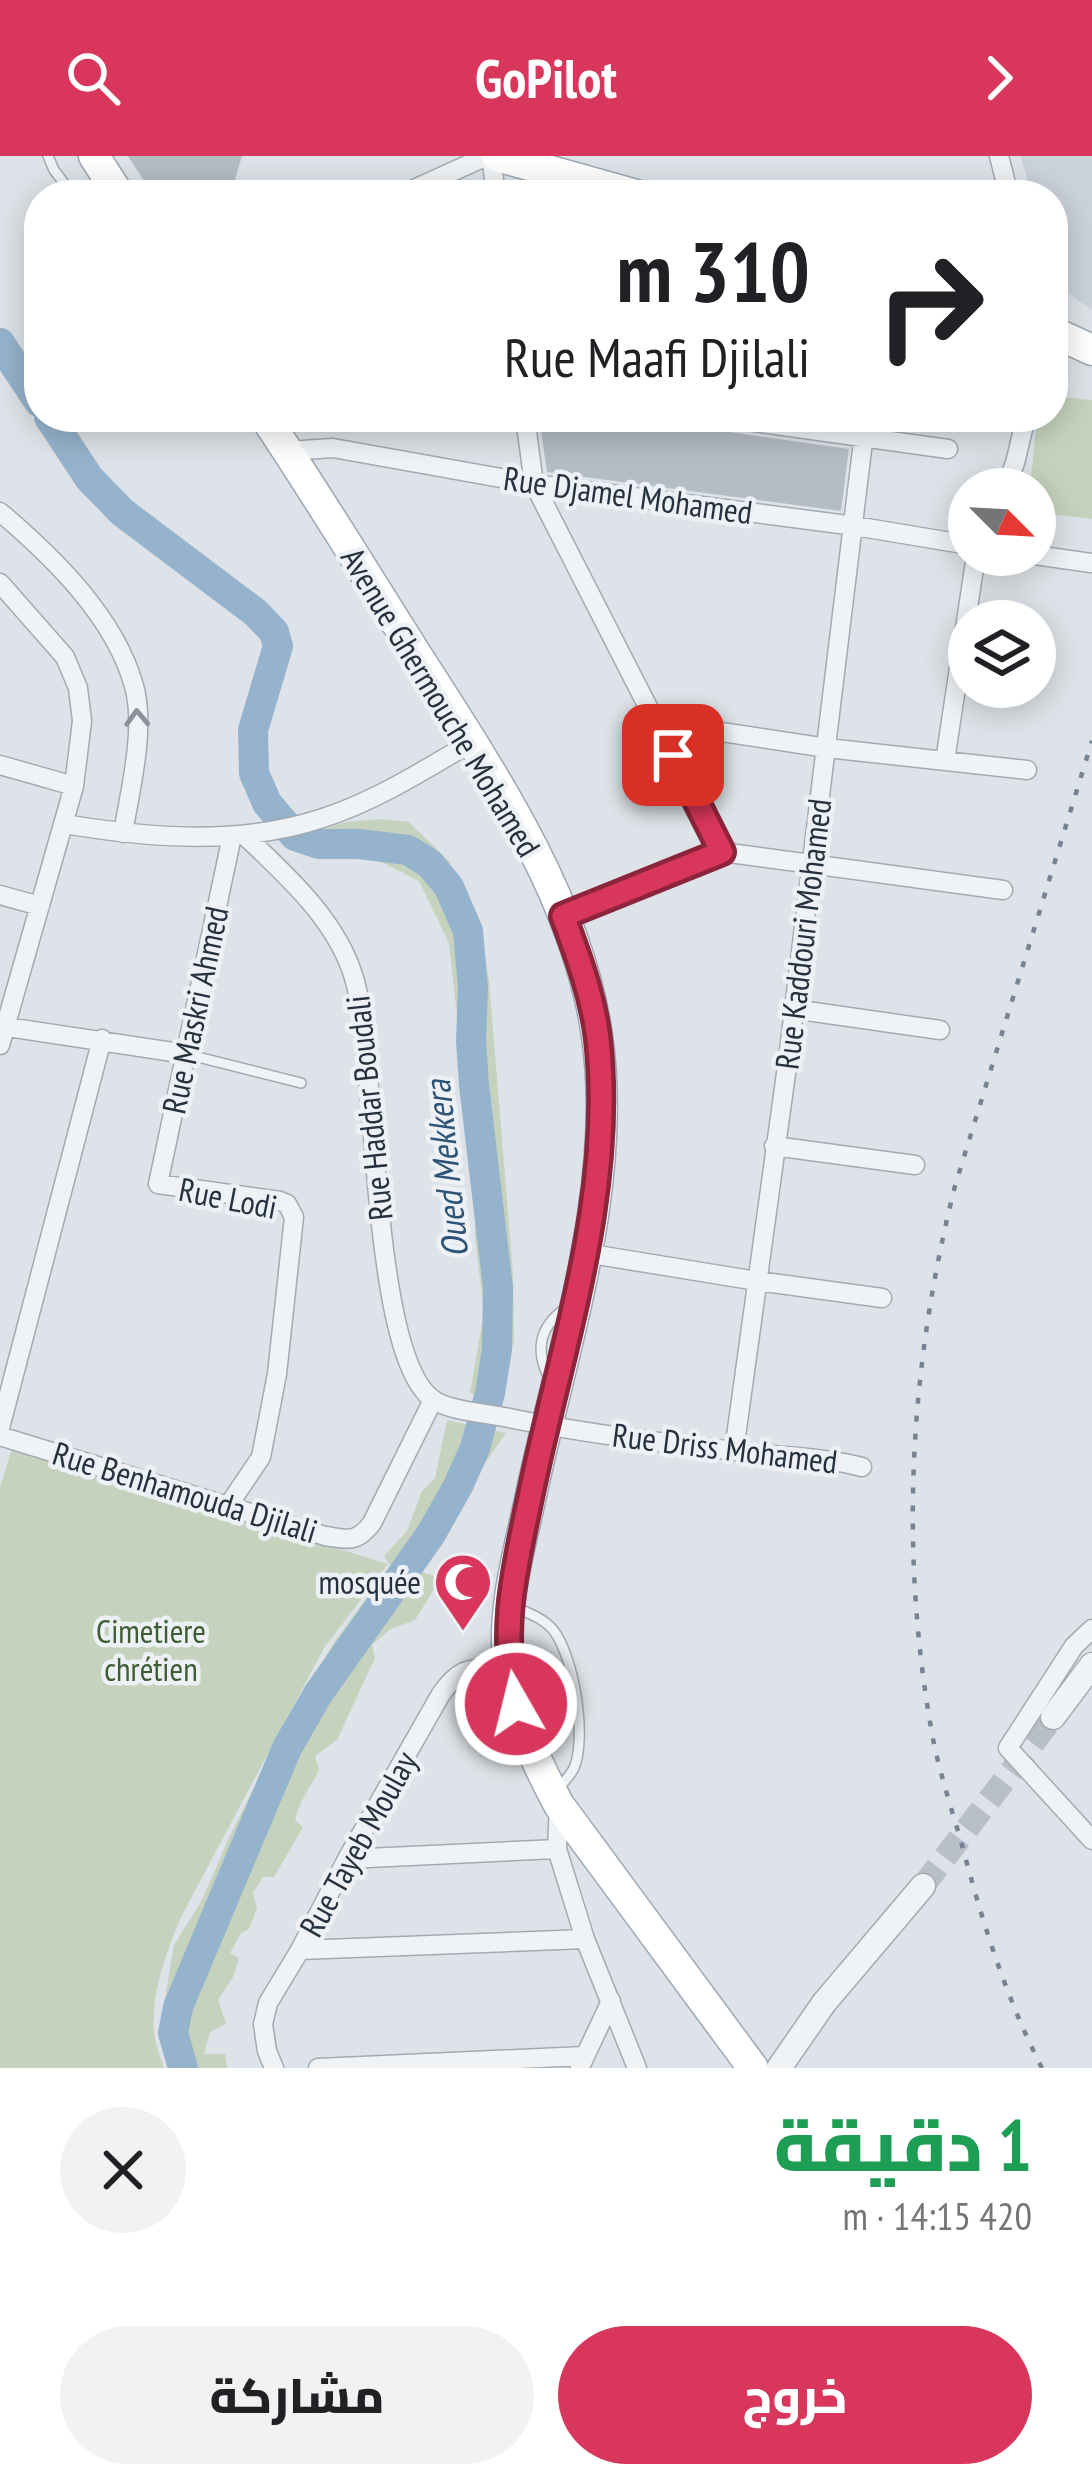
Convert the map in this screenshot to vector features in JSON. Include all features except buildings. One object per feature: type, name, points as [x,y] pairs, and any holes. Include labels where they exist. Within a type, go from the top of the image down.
[{"type":"main road","points":[[492,156],[581,180]]},
{"type":"main road","name":"Avenue Ghermouche Mohamed","points":[[275,432],[518,818],[581,965],[597,1034],[600,1143],[586,1253],[554,1389],[531,1422],[510,1592],[508,1667],[516,1704],[533,1758],[556,1800],[771,2067]]},
{"type":"street","points":[[436,180],[492,156]]},
{"type":"street","points":[[527,432],[534,484],[722,852]]},
{"type":"street","points":[[822,432],[948,448]]},
{"type":"street","name":"Rue Kaddouri Mohamed","points":[[734,1451],[865,432]]},
{"type":"street","points":[[1014,468],[1023,432]]},
{"type":"street","name":"Rue Djamel Mohamed","points":[[288,451],[333,448],[534,484],[948,541]]},
{"type":"street","points":[[0,512],[41,547],[84,595],[117,646],[135,688],[138,742],[122,833]]},
{"type":"street","points":[[1056,557],[1091,563]]},
{"type":"street","points":[[945,761],[973,576]]},
{"type":"street","points":[[0,583],[65,657],[78,688],[82,721],[74,786],[2,1032],[102,1039],[186,1054]]},
{"type":"street","points":[[656,722],[826,748],[1027,770]]},
{"type":"street","points":[[64,824],[122,833],[246,834],[322,819],[375,797],[472,742]]},
{"type":"street","points":[[0,765],[74,786]]},
{"type":"street","name":"Rue Maskri Ahmed","points":[[158,1184],[186,1054],[246,834]]},
{"type":"street","name":"Rue Haddar Boudali","points":[[246,834],[320,915],[340,944],[355,979],[388,1272],[414,1374],[438,1402]]},
{"type":"street","points":[[563,916],[722,852],[1003,890]]},
{"type":"street","points":[[0,896],[40,906]]},
{"type":"street","points":[[793,1009],[940,1030]]},
{"type":"street","name":"Rue Benhamouda Djilali","points":[[102,1039],[0,1432],[325,1536],[351,1539],[363,1535],[438,1402]]},
{"type":"street","points":[[774,1146],[915,1165]]},
{"type":"street","name":"Rue Lodi","points":[[158,1184],[280,1201],[294,1217],[277,1374],[261,1456],[228,1506]]},
{"type":"street","points":[[586,1253],[883,1298]]},
{"type":"street","name":"Rue Driss Mohamed","points":[[438,1402],[531,1422],[862,1467]]},
{"type":"street","points":[[1092,1629],[1074,1646],[1008,1748],[1092,1840]]},
{"type":"street","points":[[1053,1718],[1092,1666]]},
{"type":"street","name":"Rue Tayeb Moulay","points":[[274,2068],[262,2024],[268,2002],[453,1676],[508,1667]]},
{"type":"street","points":[[556,1800],[557,1849],[585,1939],[637,2068]]},
{"type":"street","points":[[1079,1824],[1092,1805]]},
{"type":"street","points":[[347,1858],[557,1849]]},
{"type":"street","points":[[771,2067],[923,1886]]},
{"type":"street","points":[[300,1950],[585,1939]]},
{"type":"street","points":[[318,2068],[582,2062],[611,2001]]},
{"type":"lane","points":[[186,1054],[301,1083]]},
{"type":"lane","points":[[509,1604],[544,1620],[566,1659],[580,1724],[573,1770],[556,1800]]},
{"type":"shaded area","points":[[1021,156],[1092,156],[1092,310],[1068,293],[1068,180],[1027,180]]},
{"type":"green space","points":[[1068,398],[1092,400],[1092,519],[1056,515],[1056,468],[1032,468],[1036,432],[1068,432]]},
{"type":"green space","points":[[346,822],[409,822],[451,863],[446,875],[456,874],[478,926],[489,981],[513,1273],[514,1340],[503,1398],[494,1395],[496,1384],[484,1397],[470,1393],[484,1312],[449,943],[419,881],[373,858],[291,840]],"holes":[[[478,976],[473,989],[482,1022],[470,1051],[491,1120],[491,1202],[500,1247],[486,1209],[485,1117],[470,1080],[466,1048],[478,1023],[466,990]],[[501,1262],[504,1306],[498,1321],[507,1330],[497,1377],[490,1369],[494,1343],[504,1333],[493,1321]]]},
{"type":"green space","points":[[447,1420],[506,1433],[415,1570],[441,1578],[415,1620],[391,1629],[372,1645],[375,1658],[337,1740],[315,1756],[319,1770],[295,1820],[303,1827],[274,1877],[263,1877],[253,1893],[257,1908],[249,1929],[241,1933],[230,1953],[239,1958],[218,2000],[226,2024],[210,2032],[204,2054],[225,2054],[227,2068],[175,2068],[160,2027],[174,1945],[202,1900],[286,1722],[335,1641],[390,1566],[384,1556],[407,1531],[422,1491],[435,1478]]},
{"type":"green space","name":"Cimetiere chrétien","points":[[12,1448],[388,1564],[324,1648],[180,1919],[155,2002],[155,2036],[164,2068],[0,2068],[0,1487]]},
{"type":"waterway","name":"Oued Mekkera","points":[[0,343],[24,379]]},
{"type":"waterway","name":"Oued Mekkera","points":[[59,432],[89,478],[122,512],[256,613],[274,632],[278,646],[253,730],[254,773],[267,803],[295,836],[319,844],[408,850],[430,864],[449,887],[468,931],[474,1085],[498,1288],[497,1349],[475,1448],[431,1534],[318,1694],[287,1748],[178,2007],[173,2033],[183,2068]]},
{"type":"tunnel","points":[[923,1886],[1053,1717]]},
{"type":"railway","points":[[1042,2068],[987,1930],[933,1739],[916,1600],[914,1461],[927,1323],[955,1186],[1092,741]]},
{"type":"place","name":"mosquée","points":[[463,1633]]},
{"type":"route","points":[[516,1704],[508,1667],[510,1592],[586,1253],[600,1143],[597,1034],[581,965],[563,916],[722,852],[673,755]]}]
